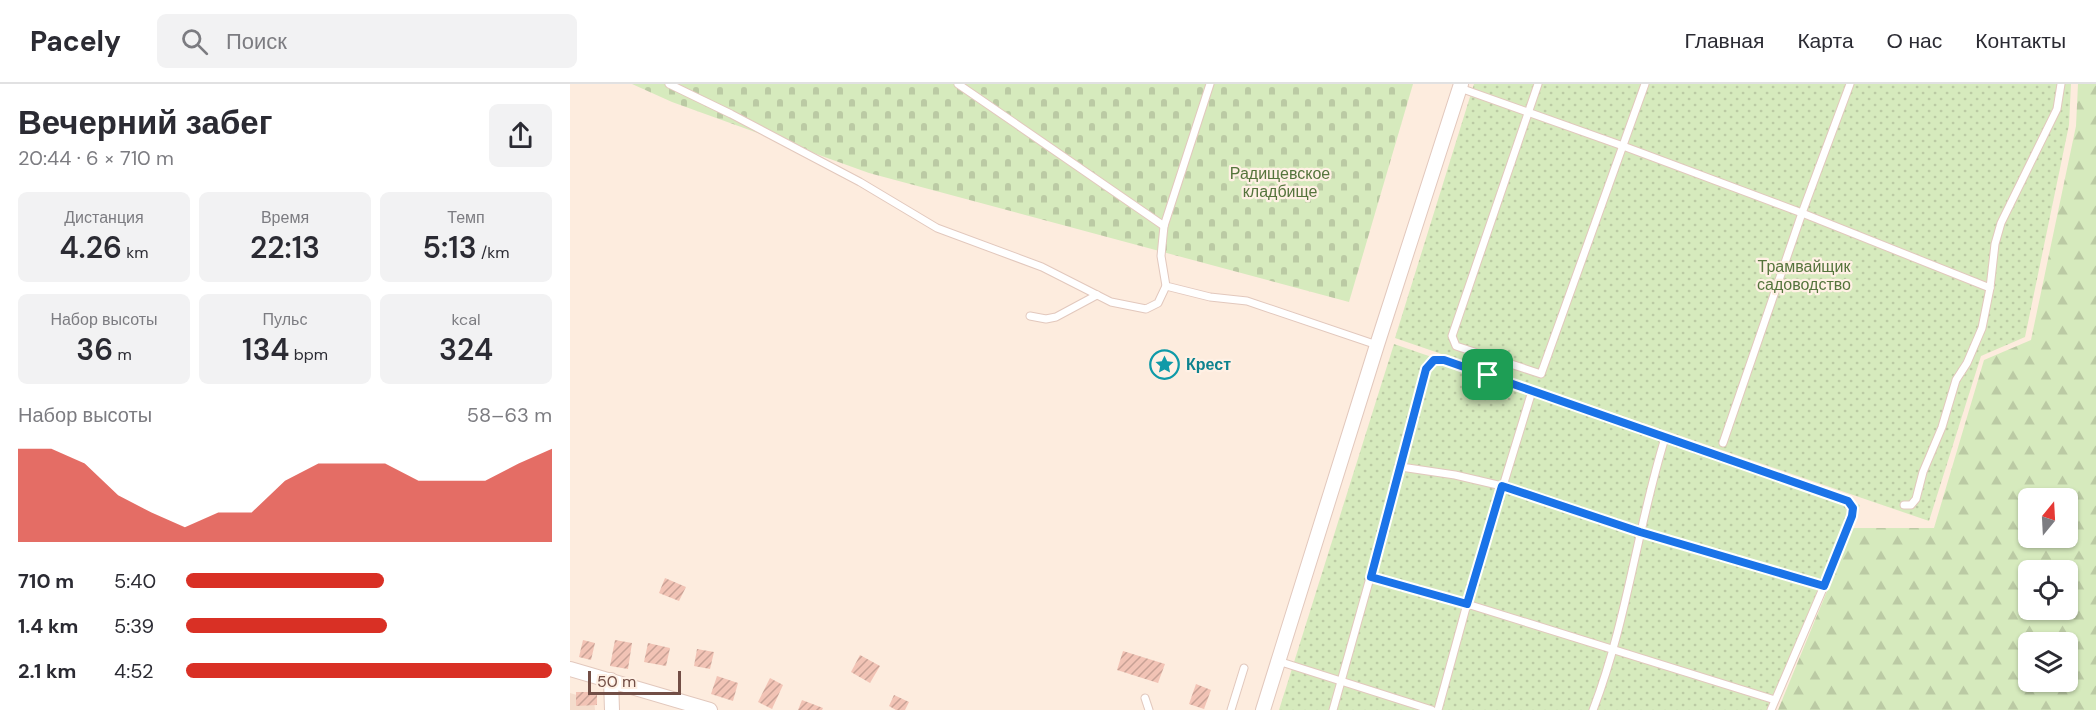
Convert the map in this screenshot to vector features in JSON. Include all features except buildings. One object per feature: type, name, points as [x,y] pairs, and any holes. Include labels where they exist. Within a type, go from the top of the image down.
[{"type":"street","points":[[1263,710],[1461,86]]},
{"type":"street","points":[[570,669],[710,710]]},
{"type":"street","points":[[611,680],[612,710]]},
{"type":"lane","points":[[669,84],[860,182],[937,228],[1042,267],[1110,302],[1146,309],[1158,303],[1167,286],[1161,256],[1164,226],[1210,84]]},
{"type":"lane","points":[[1538,84],[1452,336],[1456,346],[1541,374],[1646,84]]},
{"type":"lane","points":[[1723,443],[1802,213],[1850,84]]},
{"type":"lane","points":[[1904,505],[1911,505],[1916,499],[1923,472],[1942,428],[1952,390],[1982,328],[1995,244],[2001,223],[2056,109],[2061,84]]},
{"type":"lane","points":[[960,85],[1164,226]]},
{"type":"lane","points":[[1461,86],[1802,213],[1990,288]]},
{"type":"lane","points":[[1167,286],[1210,297],[1247,301],[1377,345]]},
{"type":"lane","points":[[1030,316],[1046,320],[1056,317],[1097,295]]},
{"type":"lane","points":[[1333,710],[1426,369],[1434,360],[1444,360],[1848,501],[1853,508],[1852,516],[1772,710]]},
{"type":"lane","points":[[1438,710],[1467,604],[1532,391]]},
{"type":"lane","points":[[1593,710],[1614,650],[1640,532],[1665,438]]},
{"type":"lane","points":[[1401,467],[1502,486],[1640,532],[1824,586]]},
{"type":"lane","points":[[1371,577],[1467,604],[1775,700]]},
{"type":"lane","points":[[1278,661],[1432,710]]},
{"type":"lane","points":[[1231,710],[1244,668]]},
{"type":"lane","points":[[1145,698],[1149,710]]},
{"type":"shaded area","points":[[570,693],[594,700],[595,710],[570,710]]},
{"type":"green space","name":"Радищевское кладбище","points":[[632,84],[1413,84],[1349,302],[869,173],[672,102]]},
{"type":"green space","name":"Трамвайщик садоводство","points":[[1474,84],[2071,84],[2069,125],[2025,337],[1981,356],[1929,521],[1395,338]]},
{"type":"green space","points":[[2078,84],[2096,84],[2096,710],[1778,710],[1853,528],[1934,528],[1984,360],[2031,340],[2076,126]]},
{"type":"green space","points":[[1394,344],[1860,505],[1775,710],[1279,710]]},
{"type":"place","name":"Крест","points":[[1165,364]]},
{"type":"route","points":[[1434,360],[1444,360],[1488,375],[1848,501],[1853,508],[1852,516],[1824,586],[1640,532],[1502,486],[1467,604],[1371,577],[1426,369],[1434,360]]}]
